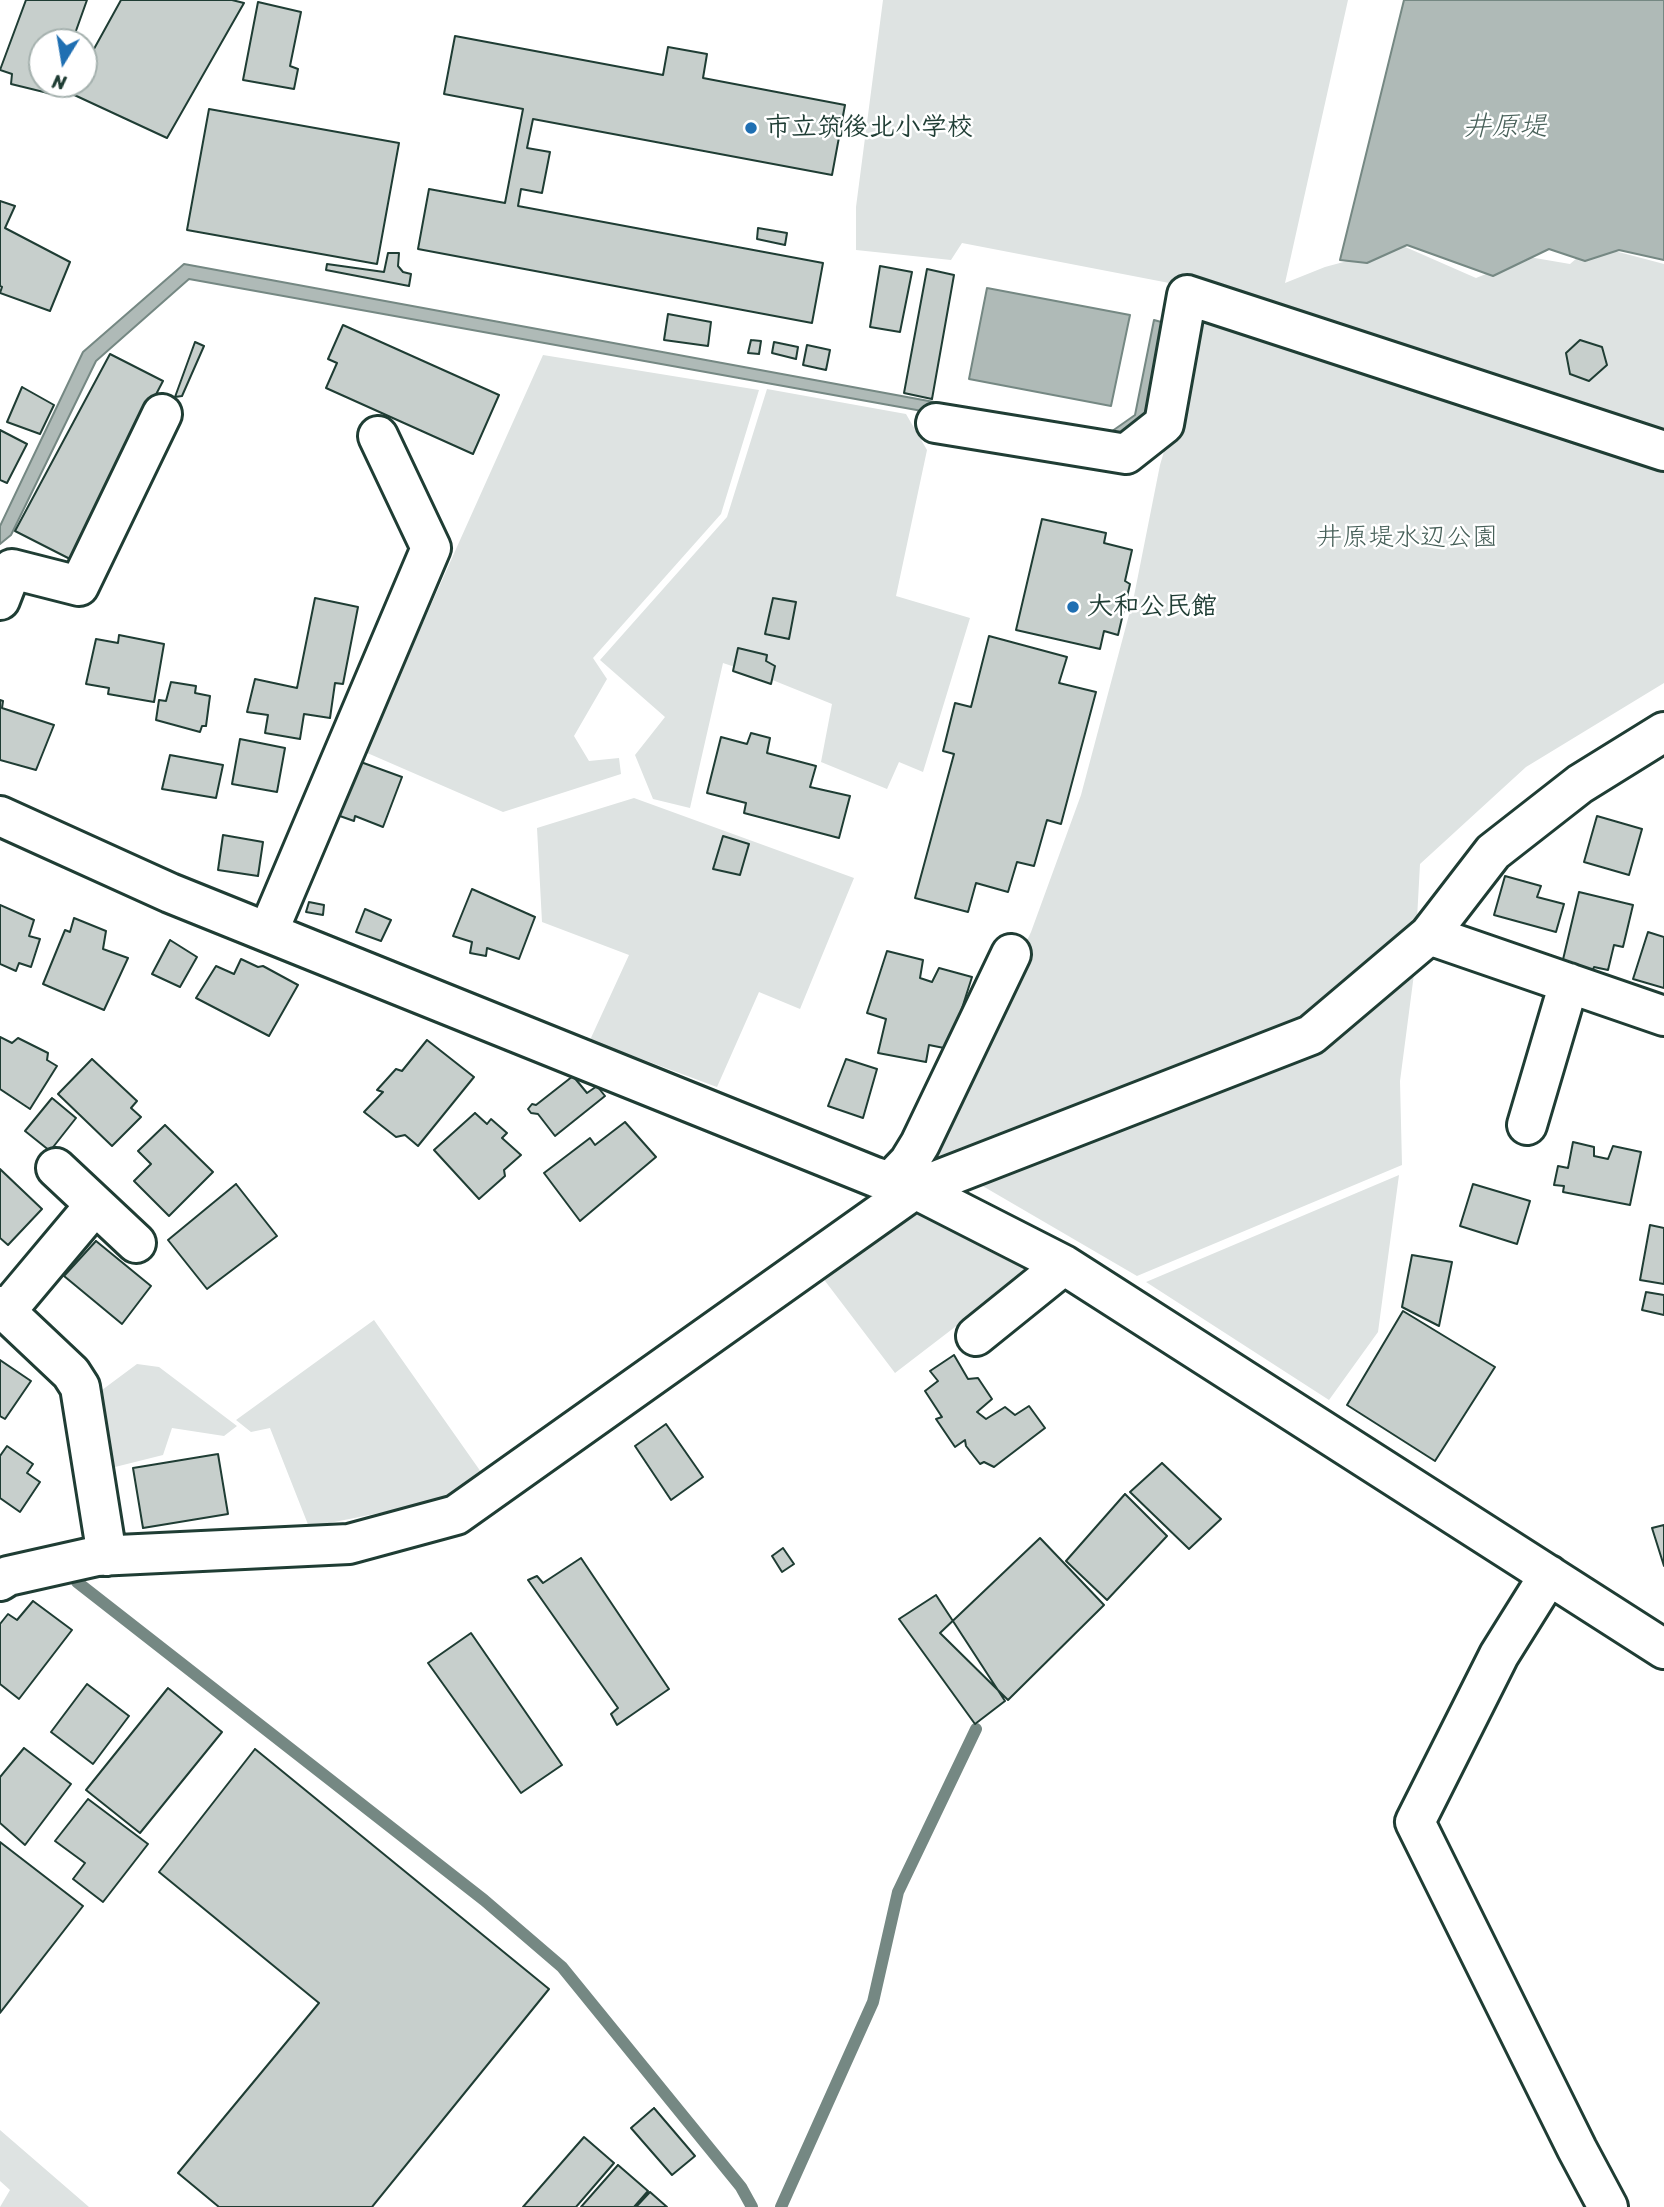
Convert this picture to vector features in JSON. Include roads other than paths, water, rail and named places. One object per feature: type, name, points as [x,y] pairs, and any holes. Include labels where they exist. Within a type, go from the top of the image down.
[{"type":"street","points":[[936,423],[1126,454],[1164,424],[1187,295],[1664,451]]},
{"type":"street","points":[[0,600],[12,569],[79,586],[162,414]]},
{"type":"street","points":[[268,932],[431,548],[378,436]]},
{"type":"street","points":[[0,1581],[20,1573],[107,1556],[349,1544],[456,1515],[903,1186],[1311,1035],[1429,935],[1493,852],[1580,784],[1664,732]]},
{"type":"street","points":[[0,816],[170,893],[833,1161],[903,1186],[1065,1265],[1664,1648]]},
{"type":"street","points":[[1429,935],[1664,1016]]},
{"type":"street","points":[[903,1186],[909,1163],[1011,954]]},
{"type":"street","points":[[1527,1125],[1569,983]]},
{"type":"street","points":[[56,1168],[136,1243]]},
{"type":"street","points":[[95,1205],[3,1309],[71,1373],[80,1387],[107,1556]]},
{"type":"street","points":[[976,1336],[1065,1265]]},
{"type":"street","points":[[1549,1575],[1499,1655],[1415,1822],[1608,2207]]},
{"type":"water","name":"井原堤","points":[[1404,0],[1664,0],[1664,260],[1619,250],[1585,261],[1549,249],[1493,276],[1407,245],[1367,263],[1340,260]]},
{"type":"water","points":[[184,264],[1108,434],[1135,415],[1154,320],[1165,323],[1147,419],[1111,445],[189,279],[96,361],[11,535],[0,544],[0,526],[83,352]]},
{"type":"water","points":[[987,288],[1130,315],[1111,406],[969,379]]},
{"type":"waterway","points":[[77,1582],[484,1900],[562,1967],[741,2187],[752,2207]]},
{"type":"waterway","points":[[781,2207],[873,2002],[898,1892],[976,1729]]},
{"type":"place","name":"市立筑後北小学校","points":[[751,128]]},
{"type":"place","name":"大和公民館","points":[[1073,607]]},
{"type":"park label","name":"井原堤水辺公園","points":[[1407,538]]}]
